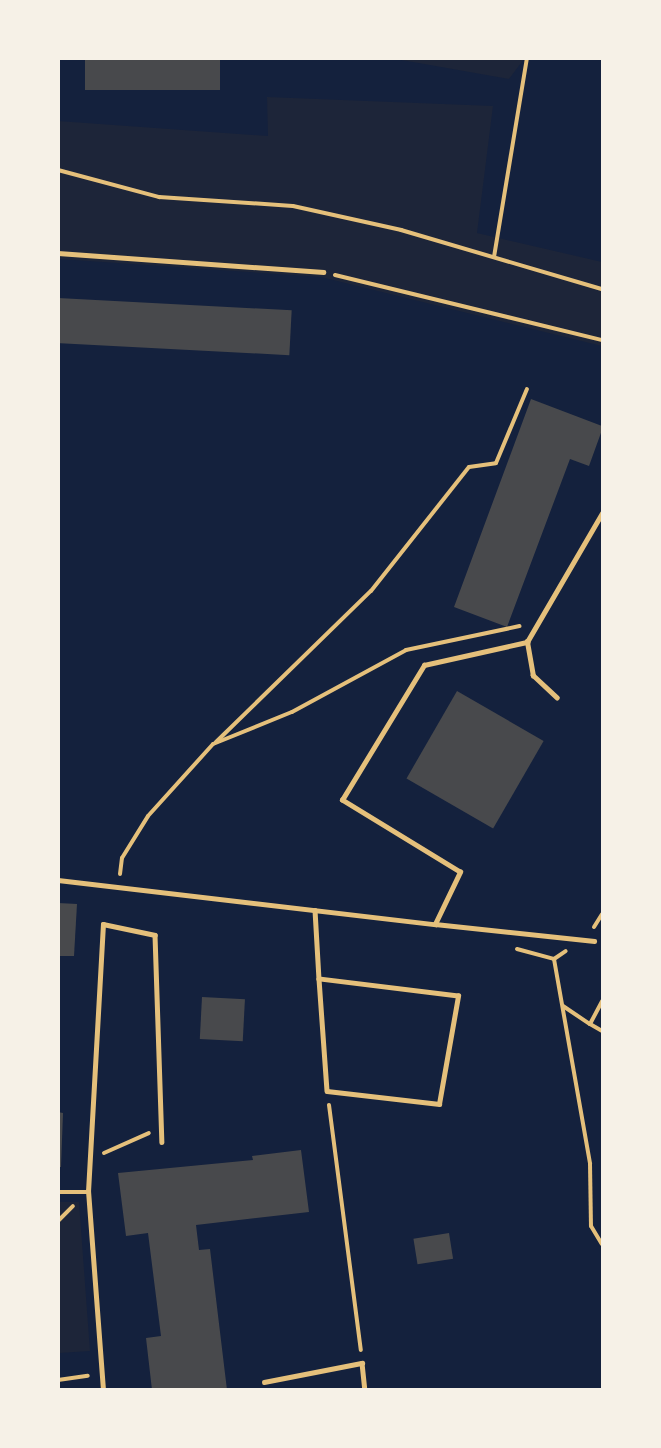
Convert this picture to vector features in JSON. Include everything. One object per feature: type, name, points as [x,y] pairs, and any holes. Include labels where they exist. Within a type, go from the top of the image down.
[{"type":"lane","points":[[58,253],[323,272]]},
{"type":"lane","points":[[557,698],[533,676],[527,642],[603,513]]},
{"type":"lane","points":[[435,924],[459,872],[342,800],[424,665],[527,642]]},
{"type":"lane","points":[[58,880],[594,940]]},
{"type":"lane","points":[[315,910],[319,979],[327,1091],[438,1104],[458,996],[319,979]]},
{"type":"lane","points":[[103,1389],[88,1192],[103,924],[155,935],[162,1142]]},
{"type":"lane","points":[[58,1192],[88,1192]]},
{"type":"lane","points":[[264,1382],[362,1363],[365,1389]]},
{"type":"path","points":[[494,257],[527,58]]},
{"type":"path","points":[[58,170],[159,197],[293,206],[494,257],[603,289]]},
{"type":"path","points":[[323,272],[603,340]]},
{"type":"path","points":[[119,887],[122,858],[148,816],[213,744],[370,591],[470,467],[496,463],[527,389]]},
{"type":"path","points":[[213,744],[292,712],[406,650],[538,623]]},
{"type":"path","points":[[525,950],[554,959],[590,1164],[591,1226],[603,1244]]},
{"type":"path","points":[[590,1024],[603,1001]]},
{"type":"path","points":[[562,1006],[603,1031]]},
{"type":"path","points":[[327,1091],[362,1363]]},
{"type":"path","points":[[89,1160],[161,1127]]},
{"type":"path","points":[[58,1380],[101,1375]]},
{"type":"shaded area","points":[[396,59],[524,59],[509,79]]},
{"type":"shaded area","points":[[267,97],[493,106],[477,233],[602,262],[602,346],[321,277],[59,259],[58,121],[268,136]]},
{"type":"shaded area","points":[[58,1202],[79,1202],[90,1351],[59,1353]]},
{"type":"building","points":[[85,58],[220,58],[220,90],[85,90]]},
{"type":"building","points":[[58,298],[292,310],[289,355],[58,343]]},
{"type":"building","points":[[531,399],[602,426],[602,430],[589,466],[570,459],[507,627],[454,607]]},
{"type":"building","points":[[457,691],[544,741],[493,828],[406,778]]},
{"type":"building","points":[[58,903],[77,904],[74,956],[58,956]]},
{"type":"building","points":[[202,997],[245,999],[243,1041],[200,1039]]},
{"type":"building","points":[[58,1112],[63,1113],[61,1167],[58,1167]]},
{"type":"building","points":[[301,1150],[309,1212],[196,1225],[199,1250],[210,1249],[227,1390],[152,1390],[146,1338],[161,1336],[148,1233],[126,1236],[118,1173],[253,1160],[252,1156]]},
{"type":"building","points":[[449,1233],[453,1259],[418,1264],[413,1239]]}]
